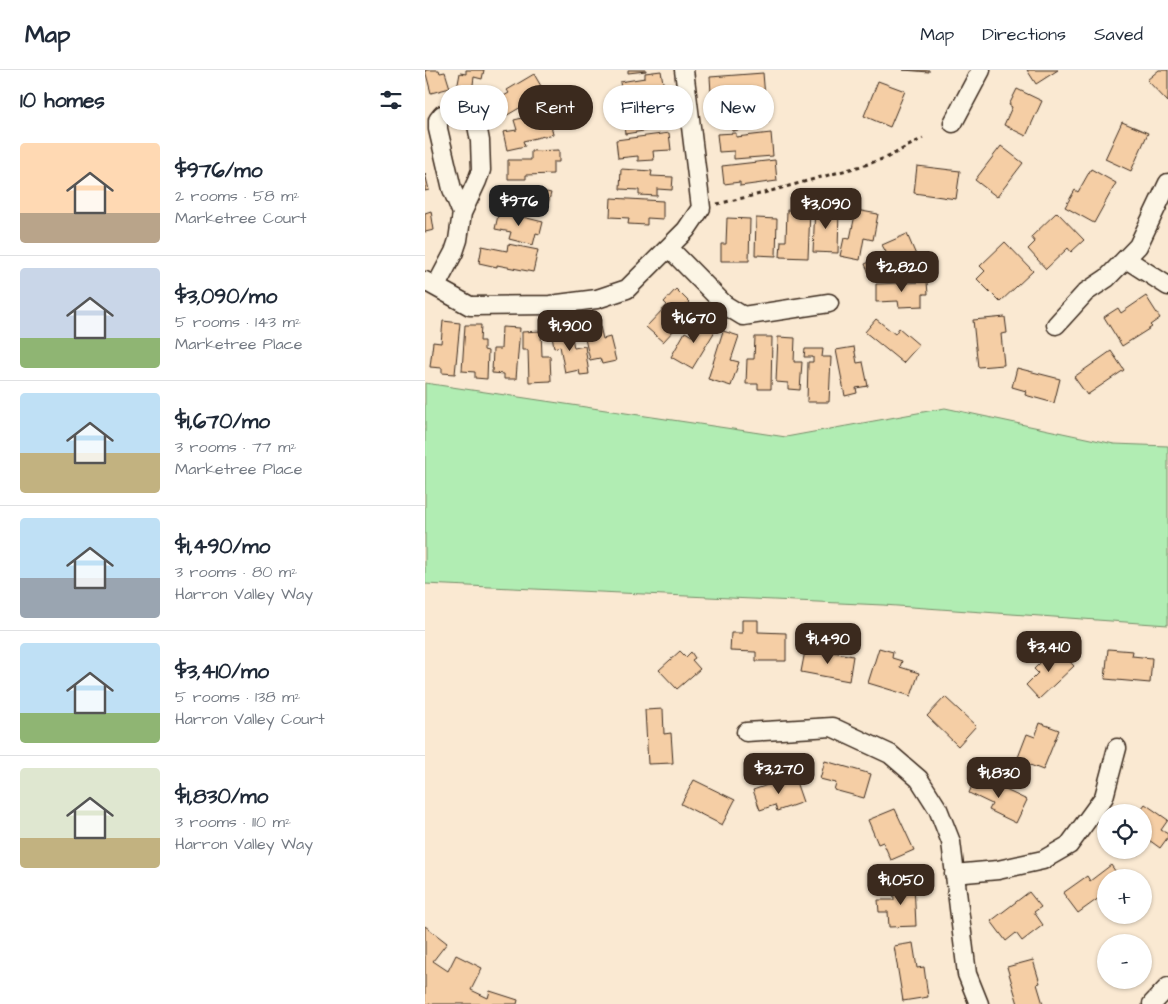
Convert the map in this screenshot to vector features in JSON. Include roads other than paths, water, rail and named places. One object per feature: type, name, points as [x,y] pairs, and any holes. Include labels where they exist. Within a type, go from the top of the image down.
[{"type":"street","points":[[462,213],[452,189],[438,129],[438,120],[442,115],[465,109],[471,113],[475,120],[482,156],[481,170],[462,213],[455,252],[431,284],[470,306],[550,305],[597,299],[627,289],[686,230],[701,208],[684,70]]},
{"type":"street","points":[[953,123],[981,70]]},
{"type":"street","points":[[1056,325],[1086,292],[1107,278],[1138,246],[1168,183]]},
{"type":"street","points":[[669,248],[725,305],[743,316],[829,303]]},
{"type":"street","points":[[1126,259],[1168,286]]},
{"type":"street","points":[[746,732],[832,727],[890,754],[919,779],[939,809],[951,842],[967,974],[979,1004]]},
{"type":"street","points":[[955,874],[998,870],[1043,860],[1069,845],[1104,797],[1117,748]]},
{"type":"street","points":[[1152,1004],[1168,987]]}]
